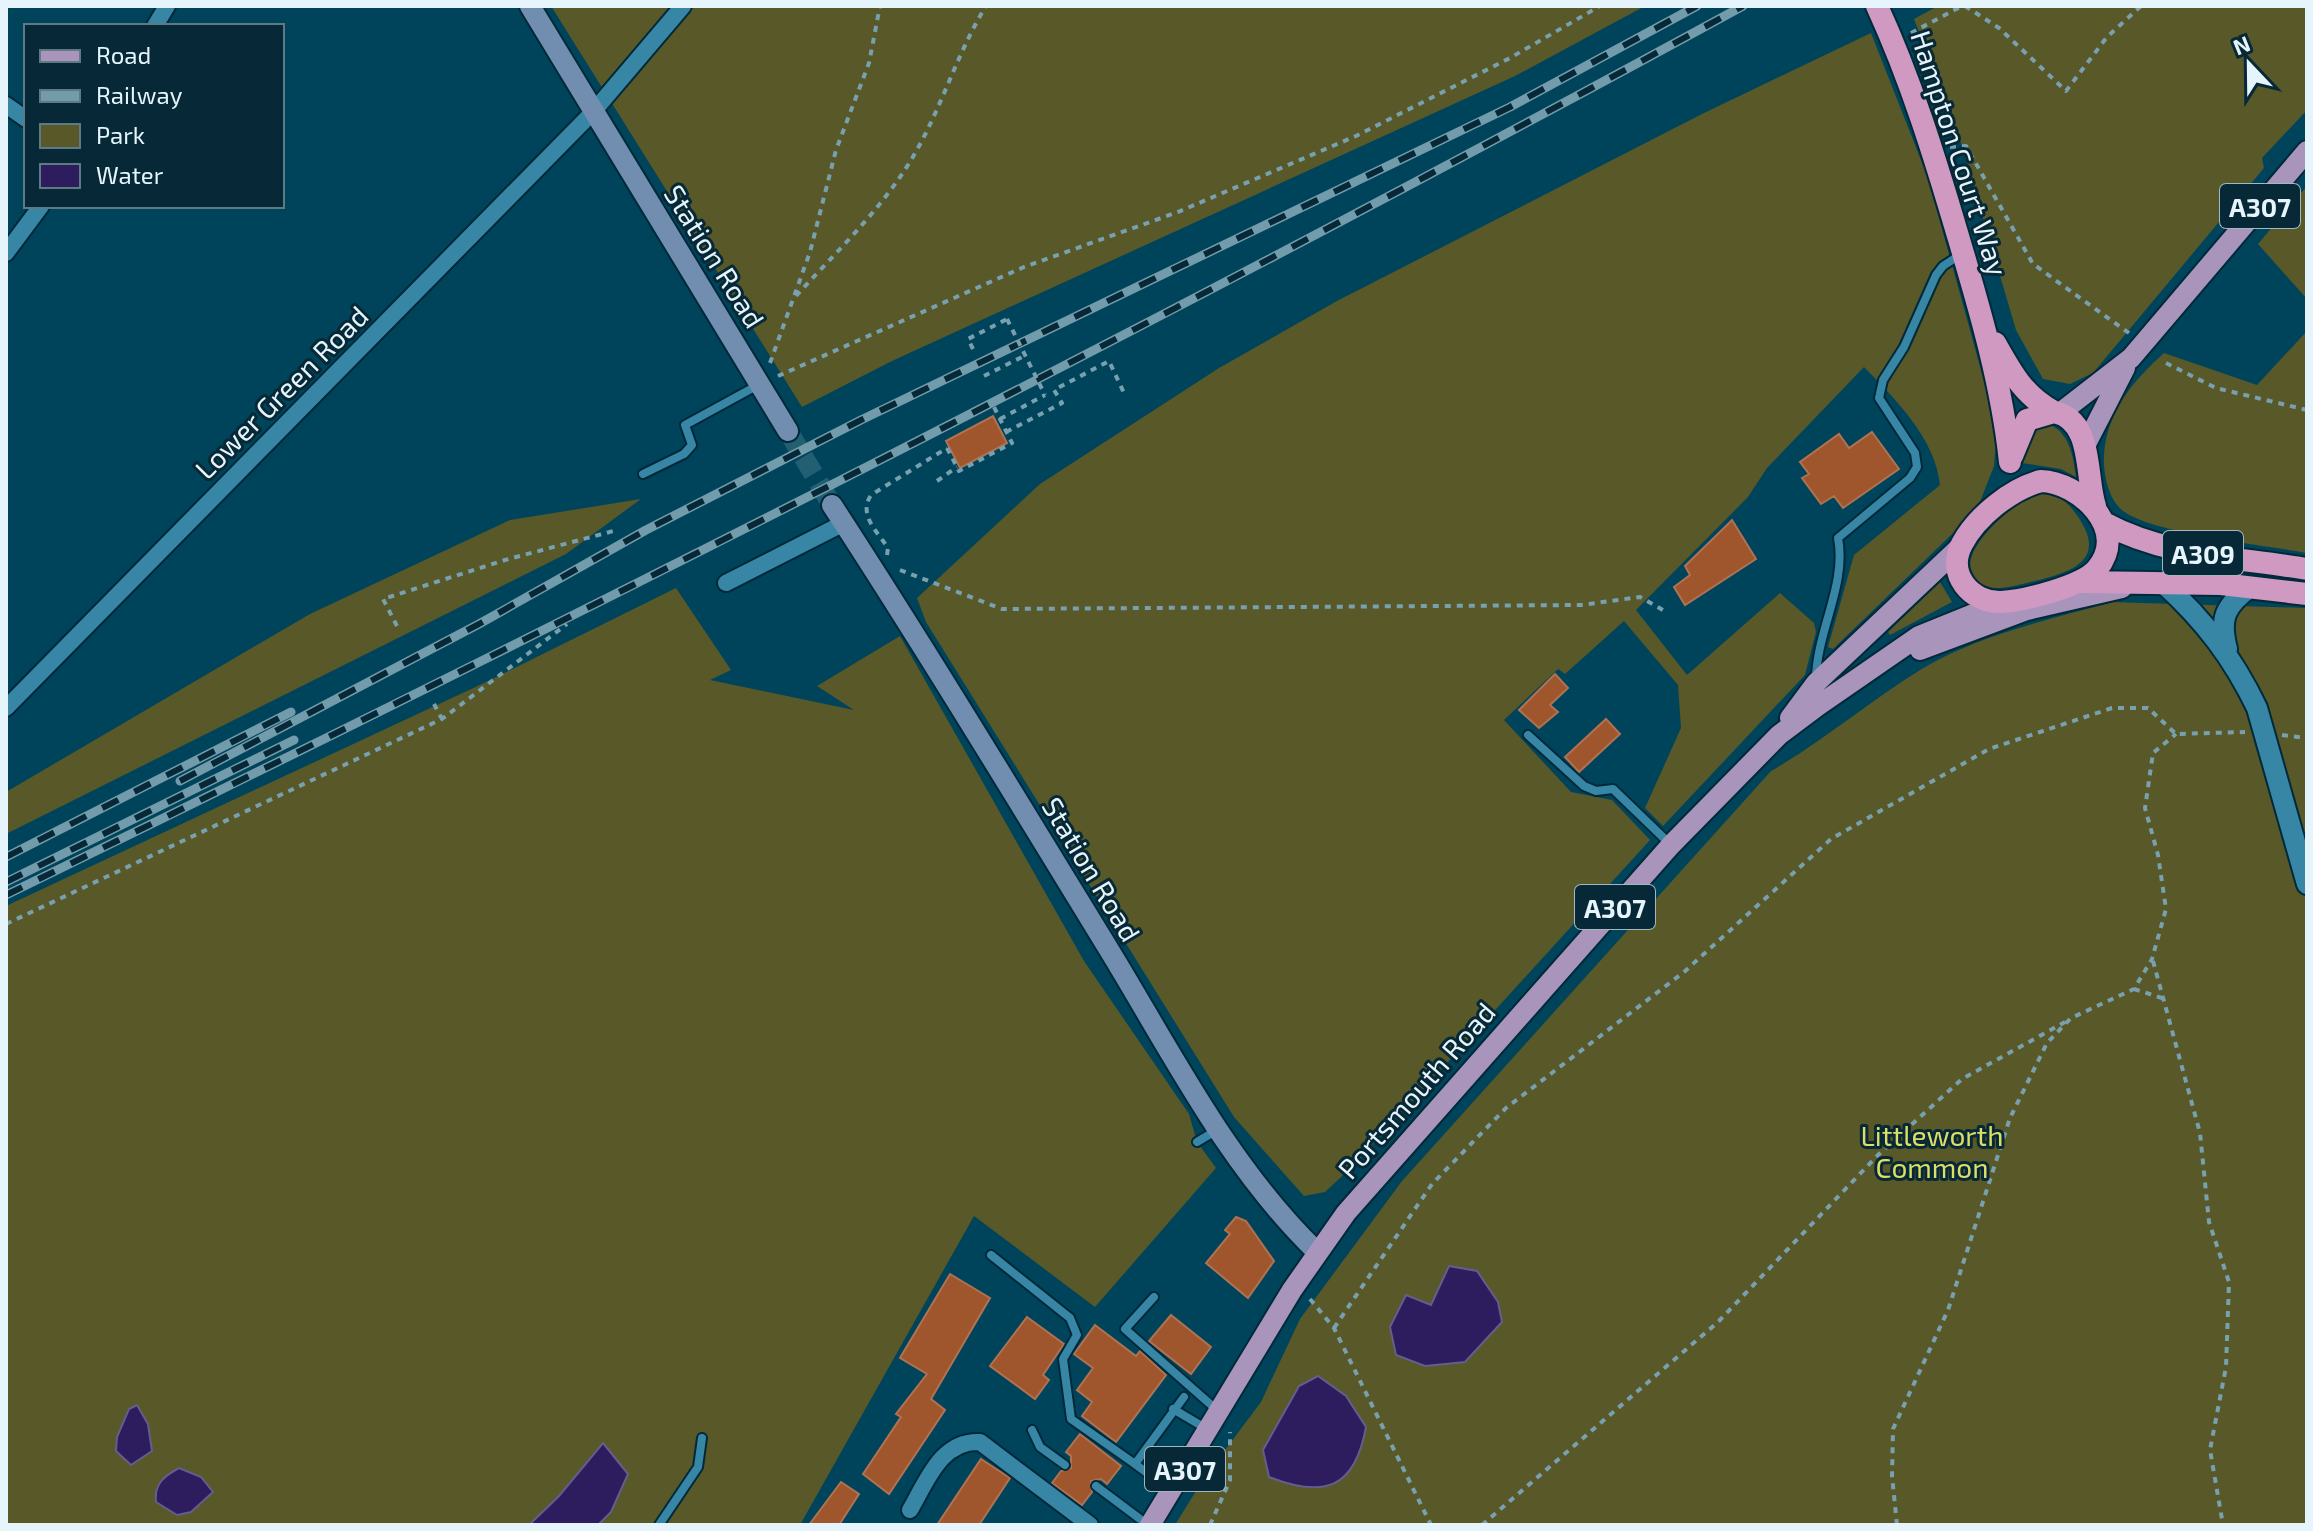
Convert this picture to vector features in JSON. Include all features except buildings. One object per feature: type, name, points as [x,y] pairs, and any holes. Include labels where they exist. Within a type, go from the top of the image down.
[{"type":"highway","name":"Hampton Court Way","points":[[1877,6],[1894,42],[1932,148],[1983,321],[2007,426],[2010,462]]},
{"type":"highway","name":"Hampton Court Way","points":[[1983,321],[2018,385],[2032,400],[2071,419],[2085,446]]},
{"type":"highway","points":[[1998,503],[2020,430],[2027,420],[2057,412]]},
{"type":"highway","points":[[2085,446],[2089,488],[2100,516],[2105,554],[2098,567],[2082,582],[2003,602],[1980,600],[1966,588],[1957,563],[1962,545],[1998,503],[2025,485],[2055,481],[2082,494],[2100,516]]},
{"type":"highway","name":"A309","points":[[2100,516],[2137,541],[2162,548],[2307,569]]},
{"type":"highway","name":"A309","points":[[2082,582],[2250,587],[2307,594]]},
{"type":"main road","name":"Station Road","points":[[530,6],[788,431]]},
{"type":"main road","name":"A307","points":[[2085,446],[2134,354],[2307,151]]},
{"type":"main road","name":"A307","points":[[2057,412],[2134,354]]},
{"type":"main road","name":"Station Road","points":[[832,505],[873,566],[1218,1130],[1282,1217],[1317,1252]]},
{"type":"main road","name":"Portsmouth Road","points":[[1150,1525],[1209,1430],[1225,1419],[1317,1252],[1457,1084],[1671,845],[1779,735],[1816,683],[1962,545]]},
{"type":"main road","points":[[1850,684],[1936,642],[2016,614],[2154,583]]},
{"type":"main road","name":"Portsmouth Road","points":[[1779,735],[1919,636],[2003,602]]},
{"type":"street","points":[[156,24],[167,6]]},
{"type":"street","name":"Lower Green Road","points":[[6,708],[593,112],[683,6]]},
{"type":"street","points":[[6,105],[24,118]]},
{"type":"street","points":[[6,253],[40,208]]},
{"type":"street","points":[[726,583],[844,523]]},
{"type":"street","points":[[2154,583],[2194,610],[2228,653],[2257,708],[2307,884]]},
{"type":"street","points":[[2228,653],[2222,621],[2225,610],[2250,587]]},
{"type":"street","points":[[910,1510],[940,1460],[952,1447],[965,1441],[980,1442],[1090,1525]]},
{"type":"lane","points":[[1816,683],[1824,627],[1840,566],[1838,538],[1910,478],[1917,467],[1915,453],[1879,398],[1883,380],[1904,347],[1936,275],[1950,260],[1963,254]]},
{"type":"lane","points":[[643,474],[684,454],[692,445],[685,425],[761,383]]},
{"type":"lane","points":[[1528,735],[1584,786],[1596,791],[1613,789],[1671,845]]},
{"type":"lane","points":[[1197,1142],[1218,1130]]},
{"type":"lane","points":[[991,1255],[1070,1318],[1077,1335],[1063,1359],[1071,1419],[1171,1491]]},
{"type":"lane","points":[[1154,1297],[1125,1329],[1225,1419]]},
{"type":"lane","points":[[1135,1464],[1184,1397]]},
{"type":"lane","points":[[1173,1409],[1209,1430]]},
{"type":"lane","points":[[1032,1430],[1040,1447],[1065,1465]]},
{"type":"lane","points":[[659,1525],[698,1467],[702,1438]]},
{"type":"lane","points":[[1096,1486],[1150,1525]]},
{"type":"path","points":[[761,383],[810,252],[836,150],[869,63],[880,6]]},
{"type":"path","points":[[793,299],[870,215],[914,155],[972,28],[986,6]]},
{"type":"path","points":[[761,383],[1024,267],[1178,212],[1356,136],[1510,58],[1600,6]]},
{"type":"path","points":[[1894,42],[1964,6],[1999,28],[2066,91],[2107,37],[2141,6]]},
{"type":"path","points":[[1932,148],[1966,146],[2033,264],[2128,331],[2134,354]]},
{"type":"path","points":[[973,349],[968,339],[1007,319],[1045,395],[1000,419]]},
{"type":"path","points":[[984,376],[1026,355]]},
{"type":"path","points":[[1006,432],[1062,403],[1054,390],[1109,361],[1124,393]]},
{"type":"path","points":[[2166,363],[2216,388],[2307,410]]},
{"type":"path","points":[[873,566],[888,552],[865,514],[871,495],[948,447],[959,471],[1012,443],[994,407]]},
{"type":"path","points":[[937,481],[957,467]]},
{"type":"path","points":[[397,626],[383,599],[505,560],[617,530]]},
{"type":"path","points":[[900,570],[1002,609],[1581,605],[1640,597],[1663,610]]},
{"type":"path","points":[[6,924],[442,719],[567,624]]},
{"type":"path","points":[[434,704],[442,719]]},
{"type":"path","points":[[1334,1328],[1432,1184],[1506,1108],[1684,972],[1831,839],[1989,749],[2112,708],[2148,708],[2176,734]]},
{"type":"path","points":[[1482,1525],[1718,1322],[1878,1155],[1962,1079],[2071,1018],[2134,989],[2152,959],[2166,909],[2158,855],[2145,808],[2153,753],[2176,734],[2262,732],[2307,738]]},
{"type":"path","points":[[2152,959],[2200,1133],[2209,1222],[2229,1282],[2226,1367],[2210,1450],[2223,1525]]},
{"type":"path","points":[[2134,989],[2163,998]]},
{"type":"path","points":[[1897,1525],[1892,1476],[1893,1429],[1948,1310],[2010,1118],[2047,1043],[2071,1018]]},
{"type":"path","points":[[1313,1300],[1334,1328],[1431,1525]]},
{"type":"path","points":[[1210,1525],[1230,1480],[1225,1419]]},
{"type":"green space","points":[[551,6],[1645,6],[1515,76],[892,361],[802,407]]},
{"type":"green space","points":[[1938,6],[2307,6],[2307,110],[2262,158],[2264,168],[2093,373],[2070,384],[2043,379],[2016,330],[1960,140],[1914,19]]},
{"type":"green space","points":[[1871,33],[1928,178],[1997,428],[1994,466],[1980,502],[1952,534],[1833,649],[1828,647],[1854,555],[1940,485],[1931,451],[1922,436],[1901,406],[1864,367],[1767,468],[1748,497],[1636,610],[1687,675],[1780,593],[1814,623],[1816,632],[1805,675],[1663,826],[1645,808],[1681,728],[1678,685],[1624,621],[1565,674],[1558,669],[1504,720],[1571,792],[1612,800],[1650,840],[1355,1164],[1325,1192],[1304,1196],[1234,1117],[926,622],[917,598],[1040,484],[1219,368],[1337,301],[1702,114]]},
{"type":"green space","points":[[2307,186],[2307,299],[2258,244]]},
{"type":"green space","points":[[2307,331],[2307,553],[2211,538],[2159,526],[2138,519],[2118,506],[2110,493],[2104,470],[2110,424],[2132,386],[2164,353],[2257,385]]},
{"type":"green space","points":[[2046,423],[2065,438],[2076,477],[2061,469],[2022,463],[2032,434]]},
{"type":"green space","points":[[2034,494],[2058,498],[2072,508],[2085,529],[2088,552],[2074,567],[2050,577],[2008,587],[1981,585],[1971,568],[1976,547],[1998,520]]},
{"type":"green space","points":[[641,499],[566,554],[6,834],[6,792],[310,614],[510,520]]},
{"type":"green space","points":[[1940,582],[1952,602],[1890,635],[1888,632]]},
{"type":"green space","points":[[676,588],[731,670],[710,680],[854,710],[817,686],[900,636],[1084,961],[1189,1114],[1197,1142],[1216,1168],[1095,1307],[974,1216],[800,1525],[6,1525],[6,906],[484,683]]},
{"type":"green space","name":"Littleworth Common","points":[[2112,602],[2307,608],[2307,1525],[1175,1525],[1204,1478],[1261,1402],[1300,1319],[1402,1181],[1771,771],[1901,682],[1942,658],[2013,630]]},
{"type":"water","points":[[1449,1266],[1477,1271],[1498,1302],[1502,1322],[1465,1362],[1425,1366],[1396,1355],[1390,1327],[1406,1295],[1431,1305]]},
{"type":"water","points":[[1318,1376],[1346,1396],[1366,1427],[1354,1464],[1334,1483],[1321,1487],[1289,1484],[1269,1477],[1263,1450],[1299,1386]]},
{"type":"water","points":[[137,1405],[148,1424],[152,1451],[131,1465],[116,1451],[117,1437],[129,1409]]},
{"type":"water","points":[[603,1443],[628,1474],[611,1512],[598,1525],[529,1525],[559,1496]]},
{"type":"water","points":[[179,1468],[201,1477],[213,1492],[191,1512],[177,1515],[156,1502],[156,1496],[161,1481]]},
{"type":"tunnel","points":[[788,431],[832,505]]},
{"type":"railway","points":[[180,781],[479,624],[646,530],[861,420],[1510,107],[1697,6]]},
{"type":"railway","points":[[6,895],[444,680],[1097,349],[1743,6]]},
{"type":"railway","points":[[6,857],[291,712]]},
{"type":"railway","points":[[6,882],[294,740]]}]
